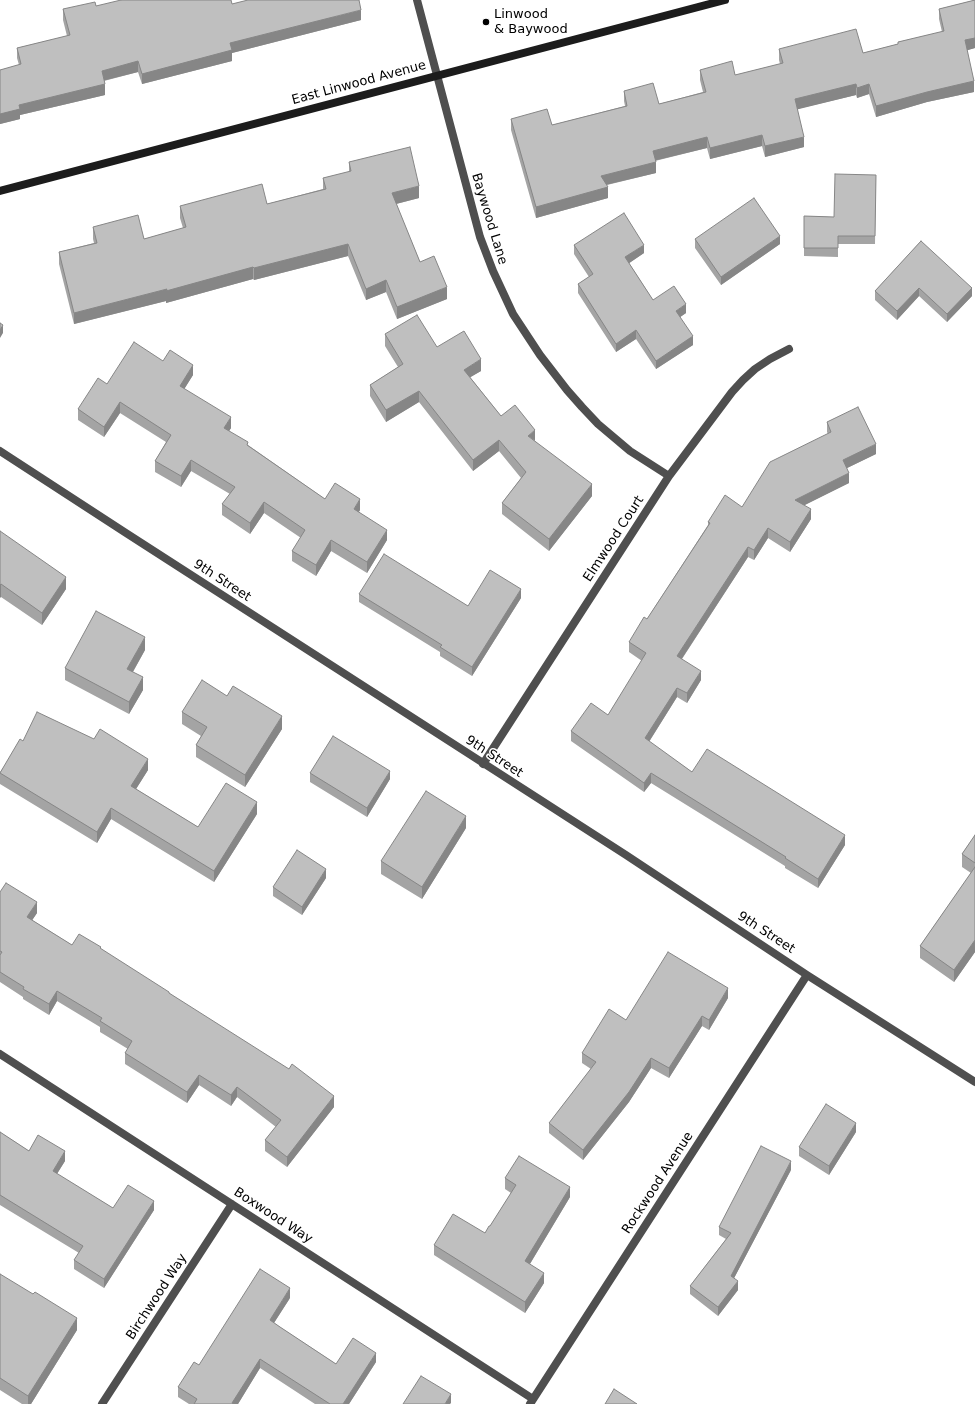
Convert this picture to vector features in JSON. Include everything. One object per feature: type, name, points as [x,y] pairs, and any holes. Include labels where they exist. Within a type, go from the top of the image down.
[{"type":"street","name":"Baywood Lane","points":[[417,0],[480,237],[493,271],[513,314],[540,355],[567,390],[598,424],[630,451],[669,476]]},
{"type":"street","name":"East Linwood Avenue","points":[[0,191],[725,0]]},
{"type":"street","name":"Elmwood Court","points":[[484,764],[669,476],[732,392],[743,380],[760,366],[789,348]]},
{"type":"street","name":"9th Street","points":[[0,451],[626,855],[807,975],[975,1082]]},
{"type":"street","name":"Rockwood Avenue","points":[[531,1401],[807,975]]},
{"type":"street","name":"Boxwood Way","points":[[0,1054],[232,1204],[531,1401]]},
{"type":"street","name":"Birchwood Way","points":[[102,1404],[232,1204]]},
{"type":"building","points":[[121,0],[231,0],[232,4],[248,0],[359,0],[361,10],[230,43],[232,50],[142,74],[138,61],[102,71],[105,84],[19,105],[20,109],[0,114],[0,70],[21,64],[17,48],[70,35],[63,9],[95,2],[96,6]]},
{"type":"building","points":[[975,0],[975,38],[965,40],[974,81],[876,106],[869,84],[857,88],[856,84],[795,99],[804,137],[765,146],[762,135],[710,148],[707,137],[653,151],[656,162],[601,176],[608,187],[536,207],[511,119],[547,109],[552,125],[627,106],[624,91],[653,83],[659,104],[706,92],[700,70],[732,61],[735,75],[783,63],[779,49],[856,29],[863,53],[898,44],[898,42],[944,31],[939,9]]},
{"type":"building","points":[[410,147],[419,186],[392,193],[420,262],[434,256],[447,287],[397,307],[386,280],[366,289],[348,244],[74,313],[59,252],[97,243],[93,227],[138,215],[144,239],[186,227],[180,206],[262,184],[267,204],[326,189],[323,178],[351,171],[349,162]]},
{"type":"building","points":[[835,174],[876,175],[875,236],[838,236],[838,248],[804,248],[804,216],[834,217]]},
{"type":"building","points":[[754,198],[780,236],[721,277],[695,239]]},
{"type":"building","points":[[624,213],[644,245],[625,257],[653,300],[674,286],[686,304],[676,311],[693,336],[656,361],[636,330],[616,344],[578,284],[593,274],[574,245]]},
{"type":"building","points":[[921,241],[972,288],[947,314],[919,288],[897,311],[875,291]]},
{"type":"building","points":[[417,315],[437,347],[464,331],[481,359],[464,370],[501,416],[515,405],[535,430],[528,436],[592,484],[549,539],[502,503],[526,472],[499,440],[473,460],[419,391],[386,410],[370,385],[403,364],[385,334]]},
{"type":"building","points":[[0,323],[3,325],[0,330]]},
{"type":"building","points":[[134,342],[163,361],[170,350],[193,365],[180,386],[231,417],[224,428],[248,442],[247,445],[325,499],[335,483],[360,499],[354,509],[387,530],[367,562],[331,540],[316,565],[292,551],[305,530],[264,502],[250,523],[222,504],[235,487],[191,460],[181,476],[155,461],[171,435],[120,402],[104,427],[78,409],[98,378],[107,384]]},
{"type":"building","points":[[858,407],[876,444],[843,460],[849,473],[795,500],[811,509],[790,542],[768,528],[754,550],[748,547],[677,656],[701,671],[687,693],[677,688],[645,738],[692,772],[707,749],[845,835],[818,879],[785,858],[786,857],[651,773],[644,783],[571,731],[591,703],[608,715],[646,653],[629,642],[644,617],[647,619],[710,523],[708,522],[725,495],[742,507],[770,462],[831,432],[827,422]]},
{"type":"building","points":[[0,531],[66,577],[42,613],[1,584],[0,585]]},
{"type":"building","points":[[384,554],[468,606],[490,570],[521,589],[472,667],[440,647],[442,645],[359,594]]},
{"type":"building","points":[[96,611],[145,637],[127,669],[143,677],[129,702],[65,668]]},
{"type":"building","points":[[202,680],[227,696],[233,686],[282,716],[245,775],[196,745],[207,727],[182,712]]},
{"type":"building","points":[[37,712],[94,739],[100,729],[148,759],[131,786],[198,827],[226,783],[257,802],[214,871],[111,808],[97,832],[0,773],[20,739],[23,741]]},
{"type":"building","points":[[333,736],[390,771],[367,808],[310,773]]},
{"type":"building","points":[[426,791],[466,816],[422,887],[381,861]]},
{"type":"building","points":[[975,835],[975,863],[962,854]]},
{"type":"building","points":[[297,850],[326,869],[302,907],[273,887]]},
{"type":"building","points":[[975,867],[975,940],[954,970],[920,946]]},
{"type":"building","points":[[6,883],[37,902],[27,917],[72,945],[79,934],[289,1069],[292,1064],[334,1096],[287,1157],[265,1140],[281,1120],[237,1087],[231,1095],[199,1075],[187,1092],[125,1053],[132,1041],[100,1021],[102,1018],[57,991],[49,1004],[23,989],[24,987],[0,972],[0,955],[2,952],[0,951],[0,892]]},
{"type":"building","points":[[668,952],[728,988],[709,1020],[702,1016],[669,1068],[651,1058],[629,1092],[583,1150],[549,1123],[596,1062],[582,1053],[609,1009],[626,1020]]},
{"type":"building","points":[[826,1104],[856,1123],[829,1166],[799,1147]]},
{"type":"building","points":[[0,1132],[29,1151],[38,1135],[65,1151],[53,1171],[113,1208],[128,1185],[154,1201],[104,1279],[74,1260],[83,1246],[0,1195]]},
{"type":"building","points":[[761,1146],[791,1161],[731,1276],[738,1281],[718,1307],[690,1286],[731,1233],[719,1227]]},
{"type":"building","points":[[519,1156],[570,1187],[525,1261],[544,1273],[525,1302],[434,1245],[453,1214],[485,1233],[516,1185],[505,1178]]},
{"type":"building","points":[[260,1269],[290,1288],[270,1320],[336,1364],[353,1338],[376,1353],[343,1404],[330,1404],[260,1359],[232,1403],[234,1404],[194,1404],[197,1399],[178,1387],[194,1362],[199,1365]]},
{"type":"building","points":[[0,1274],[33,1294],[35,1292],[77,1318],[28,1396],[0,1378]]},
{"type":"building","points":[[421,1376],[451,1394],[445,1404],[403,1404]]},
{"type":"building","points":[[614,1389],[637,1404],[605,1404]]},
{"type":"place","name":"Linwood & Baywood","points":[[486,22]]}]
